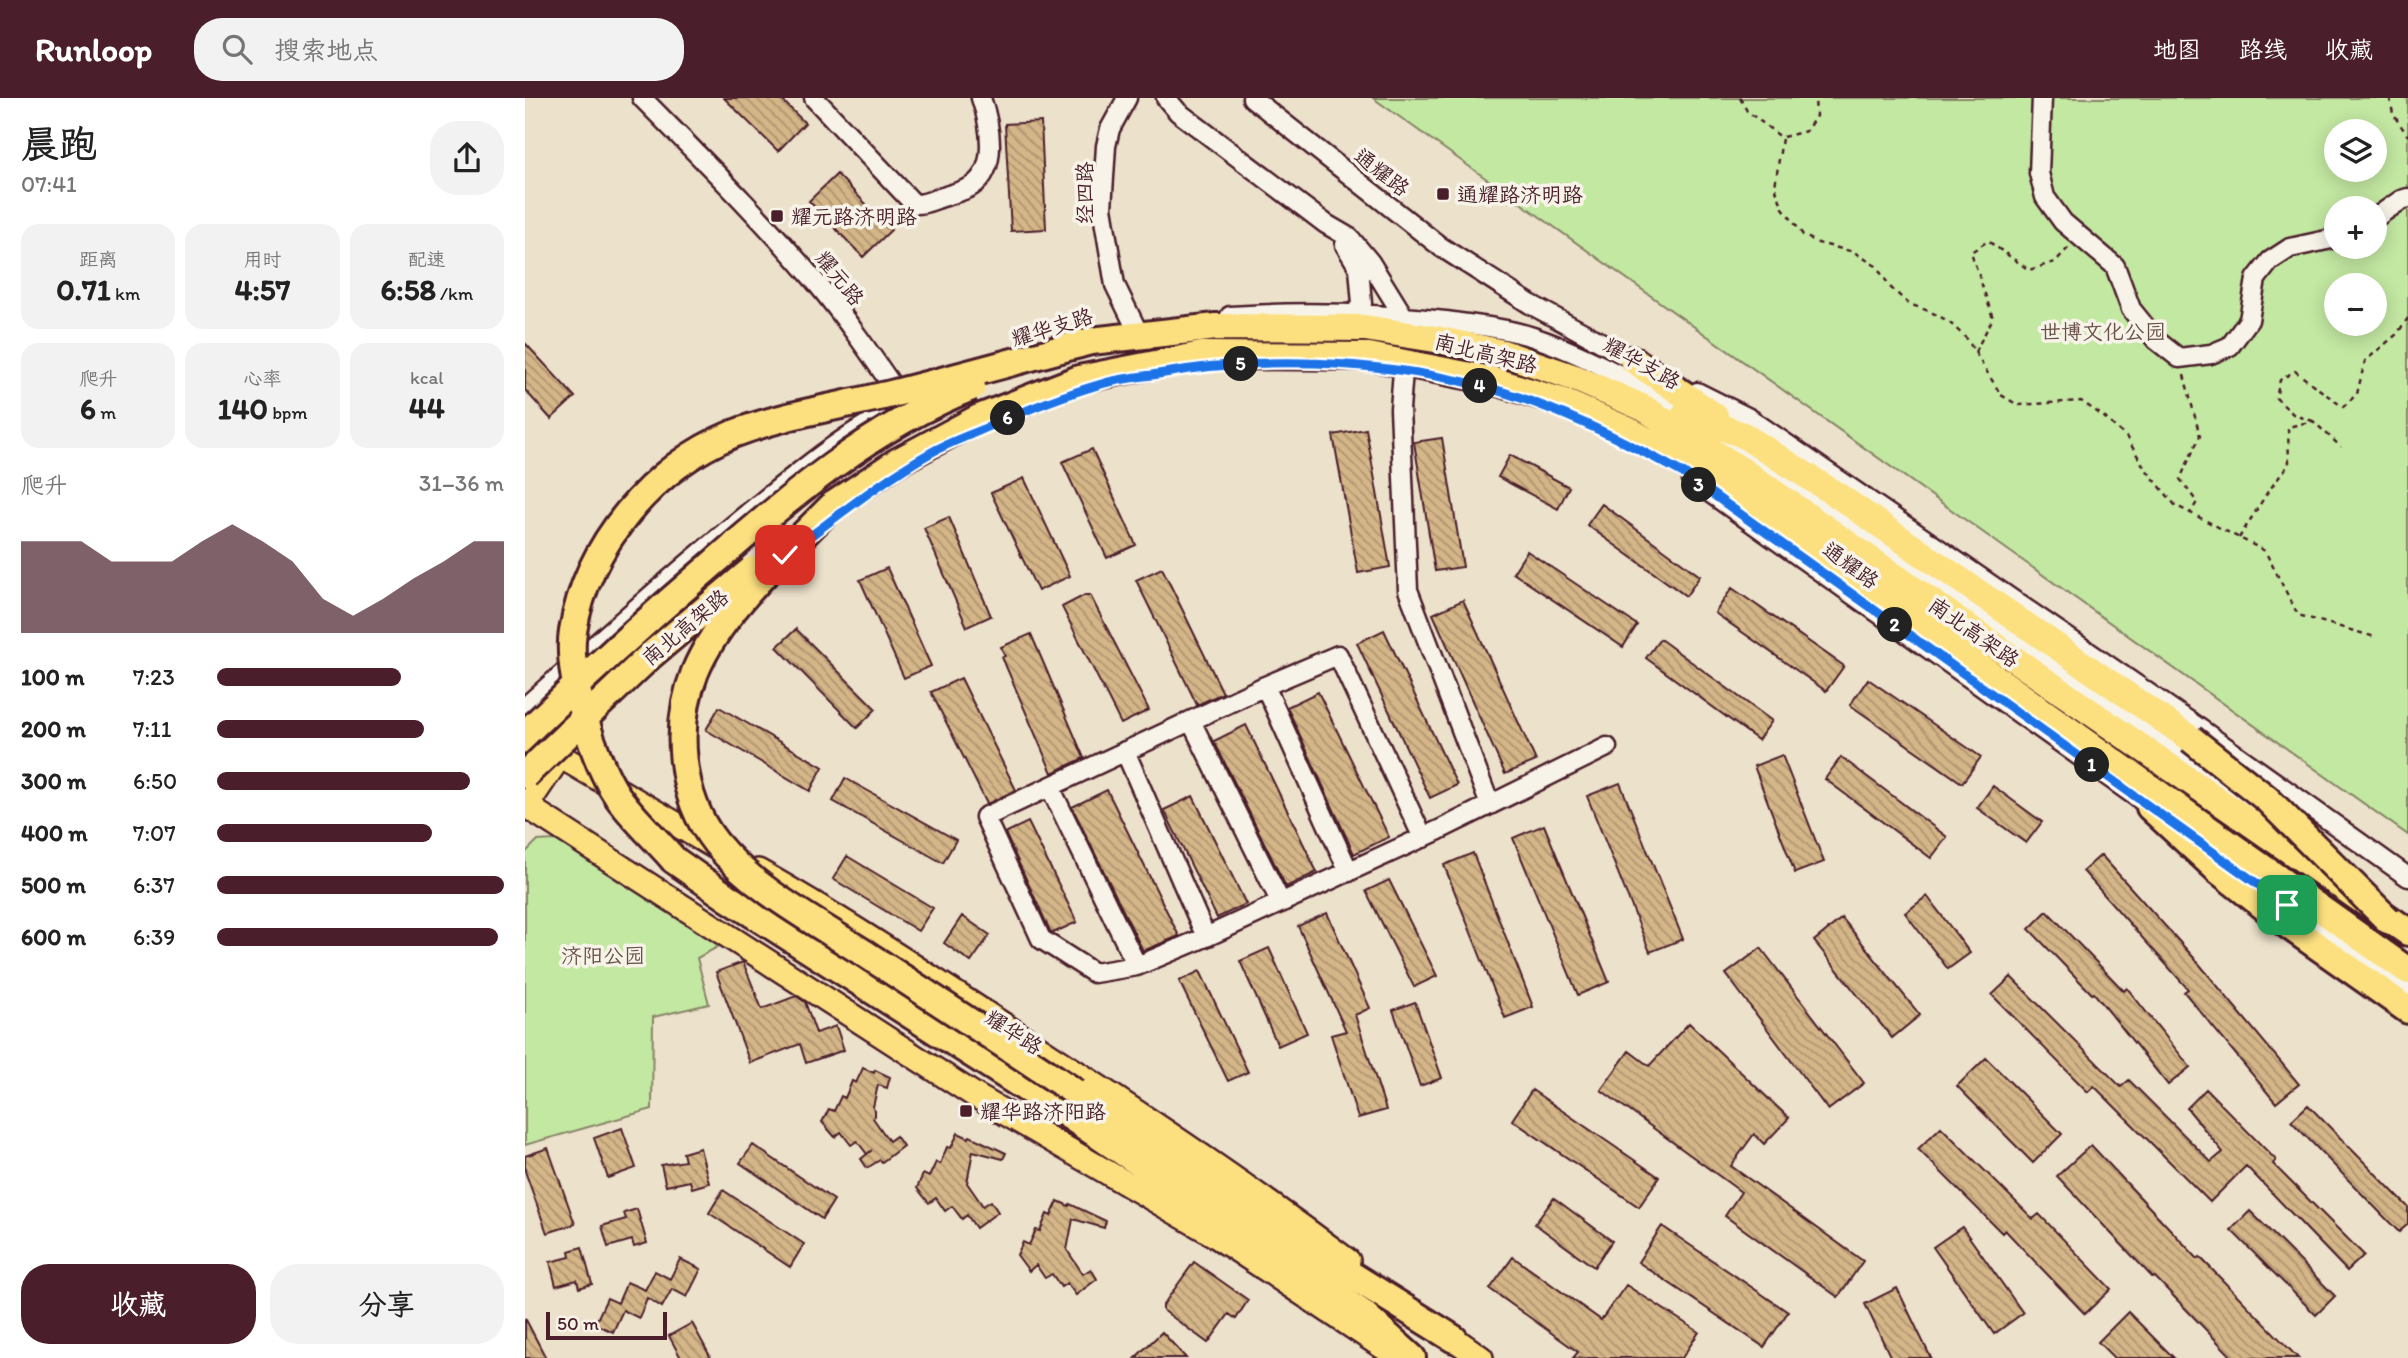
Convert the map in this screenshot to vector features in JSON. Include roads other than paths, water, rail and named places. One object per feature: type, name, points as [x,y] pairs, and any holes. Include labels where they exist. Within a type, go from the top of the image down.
[{"type":"highway","name":"南北高架路","points":[[525,734],[611,651],[775,509],[874,437],[942,399],[1091,341],[1216,327],[1364,328],[1435,339],[1503,354],[1575,377],[1644,408],[1743,471],[2401,924]]},
{"type":"highway","points":[[1091,341],[773,423],[733,435],[682,461],[648,490],[617,526],[586,582],[573,632],[575,679],[590,737],[618,796],[674,860],[728,898],[1276,1228],[1454,1339]]},
{"type":"highway","name":"南北高架路","points":[[525,775],[651,655],[779,546],[897,462],[979,418],[1079,379],[1202,355],[1369,356],[1491,380],[1560,401],[1632,432],[1728,488],[2408,971]]},
{"type":"highway","points":[[1633,360],[1837,495],[2191,738],[2267,799],[2401,924]]},
{"type":"highway","points":[[1685,414],[1743,435]]},
{"type":"highway","points":[[833,505],[761,579],[727,620],[696,669],[688,690],[683,722],[684,755],[692,796],[702,821],[716,843],[764,889],[998,1040],[1073,1105],[1362,1313],[1412,1358]]},
{"type":"highway","points":[[2150,807],[2218,870],[2285,923],[2408,1010]]},
{"type":"main road","name":"耀华路","points":[[525,740],[560,756],[672,824],[776,882],[996,1020],[1283,1212],[1481,1358]]},
{"type":"main road","points":[[560,756],[526,807],[965,1089],[1213,1234],[1400,1358]]},
{"type":"street","name":"耀元路","points":[[642,98],[767,226],[816,282],[904,404]]},
{"type":"street","points":[[814,98],[914,204],[923,205],[974,185],[986,171],[988,127],[981,98]]},
{"type":"street","name":"经四路","points":[[1127,98],[1109,129],[1102,208],[1115,285],[1136,328]]},
{"type":"street","points":[[1166,98],[1178,112],[1326,224],[1350,239],[1370,262],[1403,317]]},
{"type":"street","name":"通耀路","points":[[1252,98],[1441,247],[1531,304],[1633,360],[1749,418],[2196,726],[2408,877]]},
{"type":"street","points":[[2042,98],[2039,173],[2045,197],[2063,222],[2115,266],[2131,309],[2156,340],[2179,358],[2211,354],[2230,346],[2249,320],[2256,279],[2270,261],[2290,248],[2324,241]]},
{"type":"street","points":[[2387,210],[2408,198]]},
{"type":"street","points":[[1326,224],[1347,248],[1359,268],[1362,304],[1354,314]]},
{"type":"street","name":"耀华支路","points":[[525,707],[693,559],[789,479],[868,423],[952,384],[1052,349],[1106,334],[1209,317],[1264,313],[1354,314],[1483,326],[1531,336],[1615,370],[1685,414]]},
{"type":"street","points":[[560,756],[733,596],[885,481],[933,451],[1019,413],[1106,383],[1171,371],[1238,363],[1321,365],[1403,371],[1400,408],[1408,590],[1490,805]]},
{"type":"street","name":"通耀路","points":[[1403,371],[1480,386],[1552,410],[1620,439],[1683,473],[2356,955],[2408,989]]},
{"type":"street","name":"通耀路","points":[[1685,414],[1827,507],[2401,924]]},
{"type":"street","points":[[1423,838],[1338,655],[1265,686],[985,817],[1041,939],[1094,973],[1137,966],[1206,937],[1423,838],[1607,747]]},
{"type":"street","points":[[1265,686],[1349,872]]},
{"type":"street","points":[[1191,721],[1281,903]]},
{"type":"street","points":[[1125,751],[1206,937]]},
{"type":"street","points":[[1050,787],[1137,966]]},
{"type":"place","name":"通耀路济明路","points":[[1443,194]]},
{"type":"place","name":"耀元路济明路","points":[[777,216]]},
{"type":"place","name":"耀华路济阳路","points":[[966,1111]]},
{"type":"park label","name":"世博文化公园","points":[[2103,331]]},
{"type":"park label","name":"济阳公园","points":[[603,955]]}]
